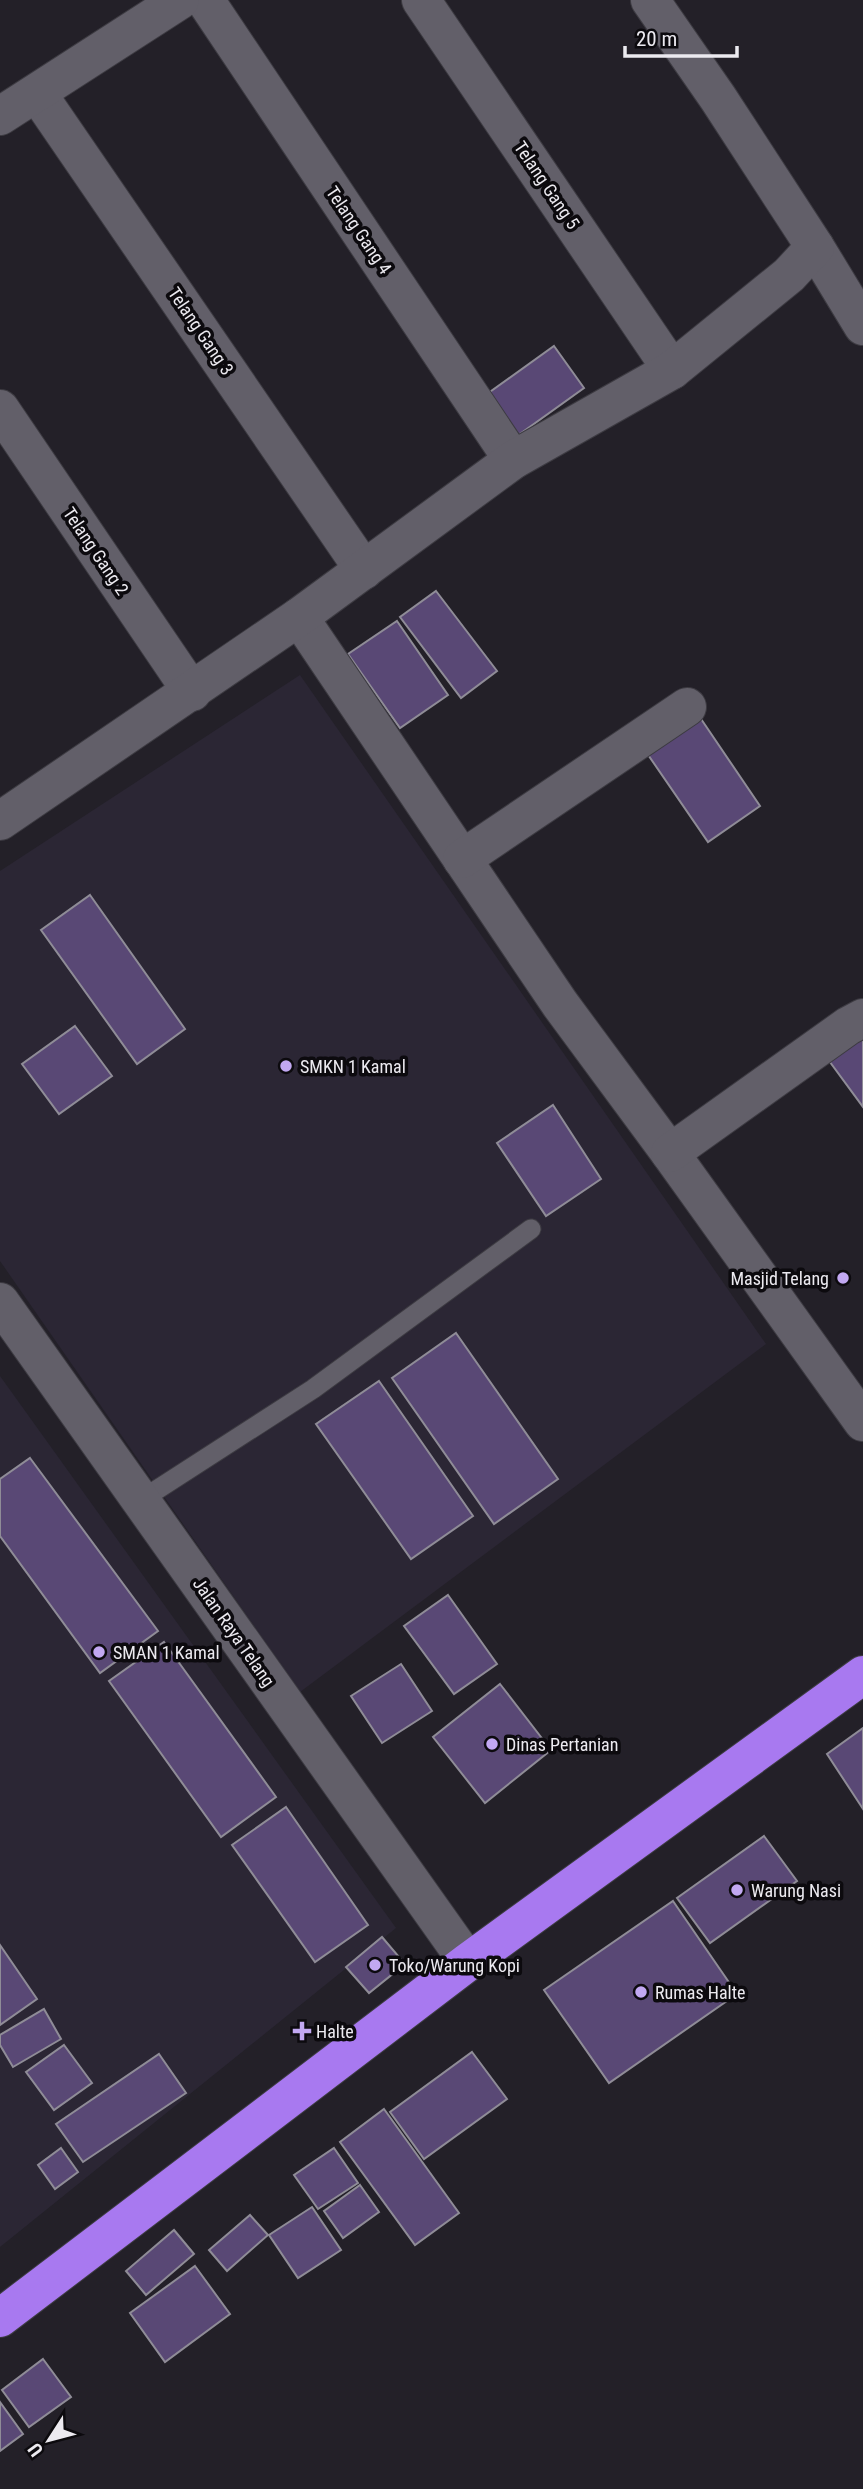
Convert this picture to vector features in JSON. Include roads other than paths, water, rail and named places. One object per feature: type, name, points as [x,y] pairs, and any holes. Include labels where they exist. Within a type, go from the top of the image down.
[{"type":"highway","points":[[0,2318],[468,1962],[863,1675]]},
{"type":"street","points":[[0,116],[180,0]]},
{"type":"street","name":"Telang Gang 4","points":[[205,0],[513,460]]},
{"type":"street","name":"Telang Gang 5","points":[[421,0],[672,370]]},
{"type":"street","points":[[650,0],[718,98],[863,326]]},
{"type":"street","name":"Telang Gang 3","points":[[37,93],[364,570]]},
{"type":"street","points":[[2,817],[192,692],[513,460],[672,370],[789,275],[815,247]]},
{"type":"street","name":"Telang Gang 2","points":[[0,409],[192,692]]},
{"type":"street","points":[[299,617],[560,1004],[863,1422]]},
{"type":"street","points":[[462,859],[687,707]]},
{"type":"street","points":[[670,1153],[863,1018]]},
{"type":"street","name":"Jalan Raya Telang","points":[[0,1302],[468,1962]]},
{"type":"lane","points":[[141,1500],[313,1389],[531,1229]]},
{"type":"place","name":"SMKN 1 Kamal","points":[[286,1066]]},
{"type":"place","name":"Masjid Telang","points":[[843,1278]]},
{"type":"place","name":"SMAN 1 Kamal","points":[[99,1652]]},
{"type":"place","name":"Dinas Pertanian","points":[[492,1744]]},
{"type":"place","name":"Warung Nasi","points":[[737,1890]]},
{"type":"place","name":"Toko/Warung Kopi","points":[[375,1965]]},
{"type":"place","name":"Rumas Halte","points":[[641,1992]]},
{"type":"place","name":"Halte","points":[[302,2031]]}]
